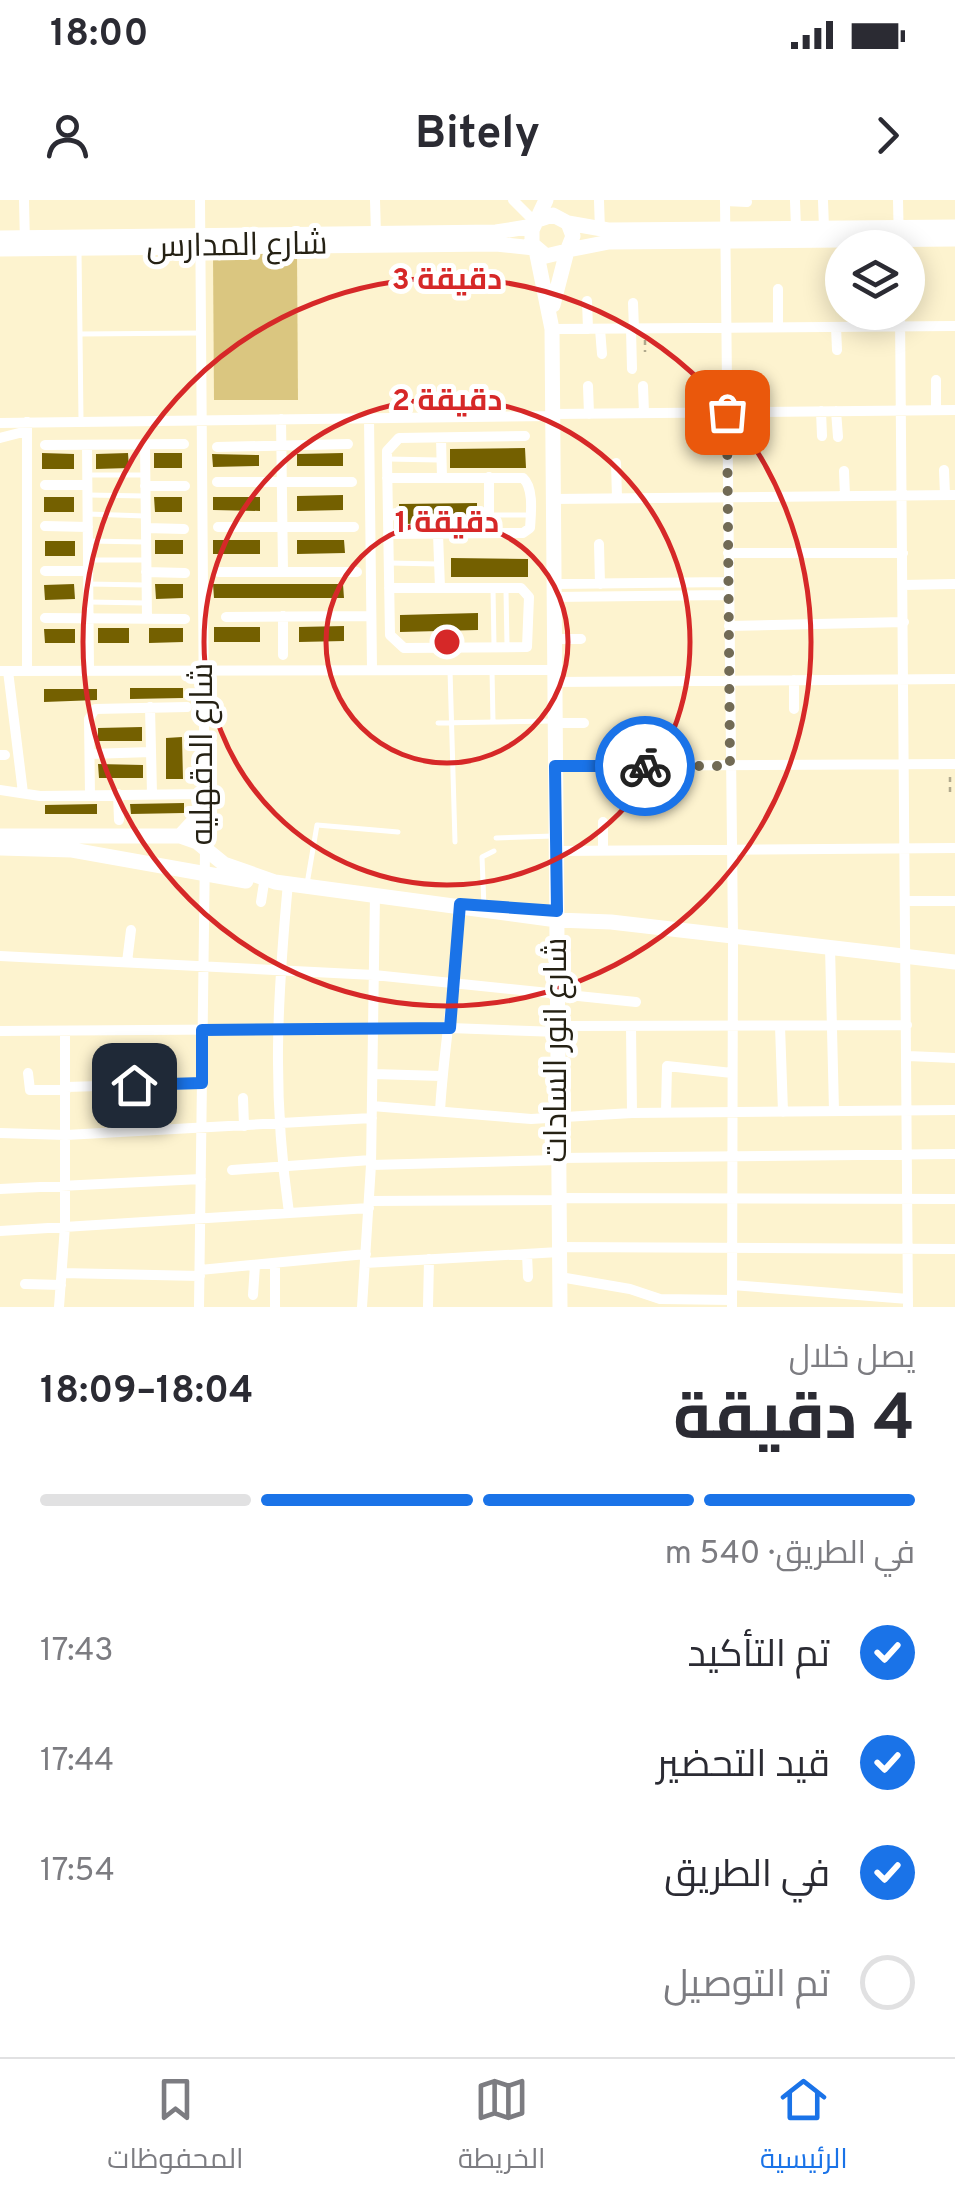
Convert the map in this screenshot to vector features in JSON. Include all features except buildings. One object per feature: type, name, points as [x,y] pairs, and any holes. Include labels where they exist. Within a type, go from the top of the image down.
[{"type":"street","points":[[24,200],[26,243]]},
{"type":"street","name":"شارع الدقهليه","points":[[199,1307],[205,874],[201,846],[205,801],[200,200]]},
{"type":"street","points":[[375,200],[376,234]]},
{"type":"street","points":[[513,200],[536,223]]},
{"type":"street","points":[[546,200],[536,223],[535,249],[551,257],[609,242],[796,228],[839,230]]},
{"type":"street","points":[[558,200],[573,236],[567,250]]},
{"type":"street","points":[[599,200],[600,230]]},
{"type":"street","points":[[560,1277],[660,1298],[732,1303],[733,936],[725,200],[747,202]]},
{"type":"street","points":[[898,200],[899,230]]},
{"type":"street","points":[[796,201],[796,228]]},
{"type":"street","points":[[823,201],[824,228]]},
{"type":"street","points":[[536,223],[553,215],[568,223],[600,230],[825,237]]},
{"type":"street","name":"شارع المدارس","points":[[0,238],[79,248],[496,232],[536,223]]},
{"type":"street","points":[[925,233],[955,227]]},
{"type":"street","points":[[925,238],[955,239]]},
{"type":"street","name":"شارع المدارس","points":[[0,249],[26,243],[200,241],[535,249]]},
{"type":"street","name":"شارع انور السادات","points":[[535,249],[552,322]]},
{"type":"street","name":"شارع انور السادات","points":[[560,1307],[552,322],[567,250]]},
{"type":"street","points":[[778,289],[778,328]]},
{"type":"street","points":[[587,301],[602,354]]},
{"type":"street","points":[[632,369],[637,329],[633,302]]},
{"type":"street","points":[[552,322],[594,329],[825,327]]},
{"type":"street","points":[[925,326],[955,326]]},
{"type":"street","points":[[836,330],[837,350]]},
{"type":"street","points":[[732,1285],[908,1303],[900,330]]},
{"type":"street","points":[[936,380],[936,410]]},
{"type":"street","points":[[588,386],[589,414]]},
{"type":"street","points":[[643,386],[644,413]]},
{"type":"street","points":[[726,386],[758,386]]},
{"type":"street","points":[[0,424],[955,410]]},
{"type":"street","points":[[836,411],[838,437]]},
{"type":"street","points":[[822,412],[822,436]]},
{"type":"street","points":[[368,418],[372,669]]},
{"type":"street","points":[[281,419],[283,572]]},
{"type":"street","points":[[0,438],[27,426]]},
{"type":"street","points":[[26,671],[27,426]]},
{"type":"street","points":[[389,588],[521,588],[528,594],[529,642],[524,649],[397,646],[390,635],[389,588],[389,568],[387,478],[387,459],[388,448],[395,439],[525,436]]},
{"type":"street","points":[[441,438],[442,478]]},
{"type":"street","points":[[144,444],[147,618]]},
{"type":"street","points":[[45,445],[184,444]]},
{"type":"street","points":[[217,446],[348,444]]},
{"type":"street","points":[[87,445],[89,670]]},
{"type":"street","points":[[616,462],[617,498]]},
{"type":"street","points":[[530,492],[617,498],[950,495],[944,470]]},
{"type":"street","points":[[844,471],[845,496]]},
{"type":"street","points":[[488,477],[489,533]]},
{"type":"street","points":[[387,478],[523,478],[530,492],[526,532],[388,534]]},
{"type":"street","points":[[217,482],[352,482]]},
{"type":"street","points":[[45,486],[88,485]]},
{"type":"street","points":[[145,486],[184,486]]},
{"type":"street","points":[[45,526],[88,527]]},
{"type":"street","points":[[218,527],[354,527]]},
{"type":"street","points":[[146,528],[184,529]]},
{"type":"street","points":[[438,534],[440,588]]},
{"type":"street","points":[[600,544],[600,584]]},
{"type":"street","points":[[728,553],[903,553]]},
{"type":"street","points":[[146,566],[184,572]]},
{"type":"street","points":[[371,573],[389,568]]},
{"type":"street","points":[[44,571],[88,572]]},
{"type":"street","points":[[218,572],[357,572]]},
{"type":"street","points":[[554,591],[600,584],[728,582]]},
{"type":"street","points":[[904,585],[955,584]]},
{"type":"street","points":[[554,591],[728,595]]},
{"type":"street","points":[[283,616],[283,655]]},
{"type":"street","points":[[226,617],[372,616]]},
{"type":"street","points":[[44,618],[184,619]]},
{"type":"street","points":[[729,626],[904,622]]},
{"type":"street","points":[[554,639],[582,639]]},
{"type":"street","points":[[22,793],[6,711],[4,671],[450,669],[730,680],[955,679]]},
{"type":"street","points":[[794,680],[794,708]]},
{"type":"street","points":[[150,707],[152,794]]},
{"type":"street","points":[[90,795],[89,719],[94,708],[188,708]]},
{"type":"street","points":[[555,722],[584,722]]},
{"type":"street","points":[[633,739],[634,766]]},
{"type":"street","points":[[90,754],[151,752]]},
{"type":"street","points":[[555,766],[953,764]]},
{"type":"street","points":[[0,790],[152,794],[205,801],[180,836]]},
{"type":"street","points":[[118,794],[119,820]]},
{"type":"street","points":[[603,822],[603,850]]},
{"type":"street","points":[[0,836],[180,836],[229,867],[276,883]]},
{"type":"street","points":[[104,836],[99,845],[104,856]]},
{"type":"street","points":[[556,843],[603,850],[955,848]]},
{"type":"street","points":[[182,870],[194,861],[201,846]]},
{"type":"street","points":[[0,848],[57,848],[205,874],[955,962]]},
{"type":"street","points":[[262,902],[276,883]]},
{"type":"street","points":[[276,883],[280,969],[275,1029],[276,1125],[289,1213]]},
{"type":"street","points":[[362,1307],[371,1163],[375,894]]},
{"type":"street","points":[[906,901],[955,901]]},
{"type":"street","points":[[440,1112],[456,982],[460,904]]},
{"type":"street","points":[[128,962],[131,930]]},
{"type":"street","points":[[830,948],[834,1111]]},
{"type":"street","points":[[0,956],[374,975],[636,1002]]},
{"type":"street","points":[[0,1031],[907,1025]]},
{"type":"street","points":[[632,1026],[632,1113]]},
{"type":"street","points":[[780,1026],[783,1112]]},
{"type":"street","points":[[59,1307],[65,1226],[66,1032]]},
{"type":"street","points":[[908,1056],[955,1058]]},
{"type":"street","points":[[666,1112],[666,1066],[732,1073]]},
{"type":"street","points":[[28,1073],[32,1090],[202,1083]]},
{"type":"street","points":[[373,1074],[442,1076]]},
{"type":"street","points":[[243,1098],[244,1126]]},
{"type":"street","points":[[0,1133],[66,1135],[276,1125],[372,1112],[440,1112],[530,1119],[666,1112],[955,1110]]},
{"type":"street","points":[[232,1170],[282,1164],[955,1154]]},
{"type":"street","points":[[0,1189],[201,1178]]},
{"type":"street","points":[[0,1230],[369,1205],[559,1199],[955,1198]]},
{"type":"street","points":[[26,1284],[200,1273],[275,1263],[429,1259],[559,1250],[955,1249]]},
{"type":"street","points":[[527,1254],[528,1277]]},
{"type":"street","points":[[428,1307],[429,1259]]},
{"type":"street","points":[[275,1263],[276,1307]]},
{"type":"street","points":[[253,1294],[255,1265]]},
{"type":"lane","points":[[79,248],[81,420]]},
{"type":"lane","points":[[80,334],[201,333]]},
{"type":"lane","points":[[387,459],[442,460]]},
{"type":"lane","points":[[88,485],[145,486]]},
{"type":"lane","points":[[88,485],[145,486]]},
{"type":"lane","points":[[88,514],[146,516]]},
{"type":"lane","points":[[489,514],[530,515]]},
{"type":"lane","points":[[88,541],[146,542]]},
{"type":"lane","points":[[389,568],[439,564]]},
{"type":"lane","points":[[88,572],[146,566]]},
{"type":"lane","points":[[88,572],[146,585]]},
{"type":"lane","points":[[493,588],[494,649]]},
{"type":"lane","points":[[506,588],[506,649]]},
{"type":"lane","points":[[88,602],[147,603]]},
{"type":"lane","points":[[450,669],[455,842]]},
{"type":"lane","points":[[492,670],[493,722]]},
{"type":"lane","points":[[438,723],[555,722]]},
{"type":"lane","points":[[306,886],[317,825],[398,832]]},
{"type":"lane","points":[[496,838],[556,843]]},
{"type":"lane","points":[[492,908],[482,857],[484,852],[494,851]]},
{"type":"path","points":[[637,329],[646,352]]},
{"type":"path","points":[[950,792],[953,764]]},
{"type":"shaded area","points":[[213,253],[297,253],[298,400],[214,400]]},
{"type":"way so far","points":[[645,766],[730,766],[727,412]]},
{"type":"route","points":[[134,1085],[202,1083],[202,1030],[450,1028],[460,904],[557,911],[555,766],[645,766]]}]
